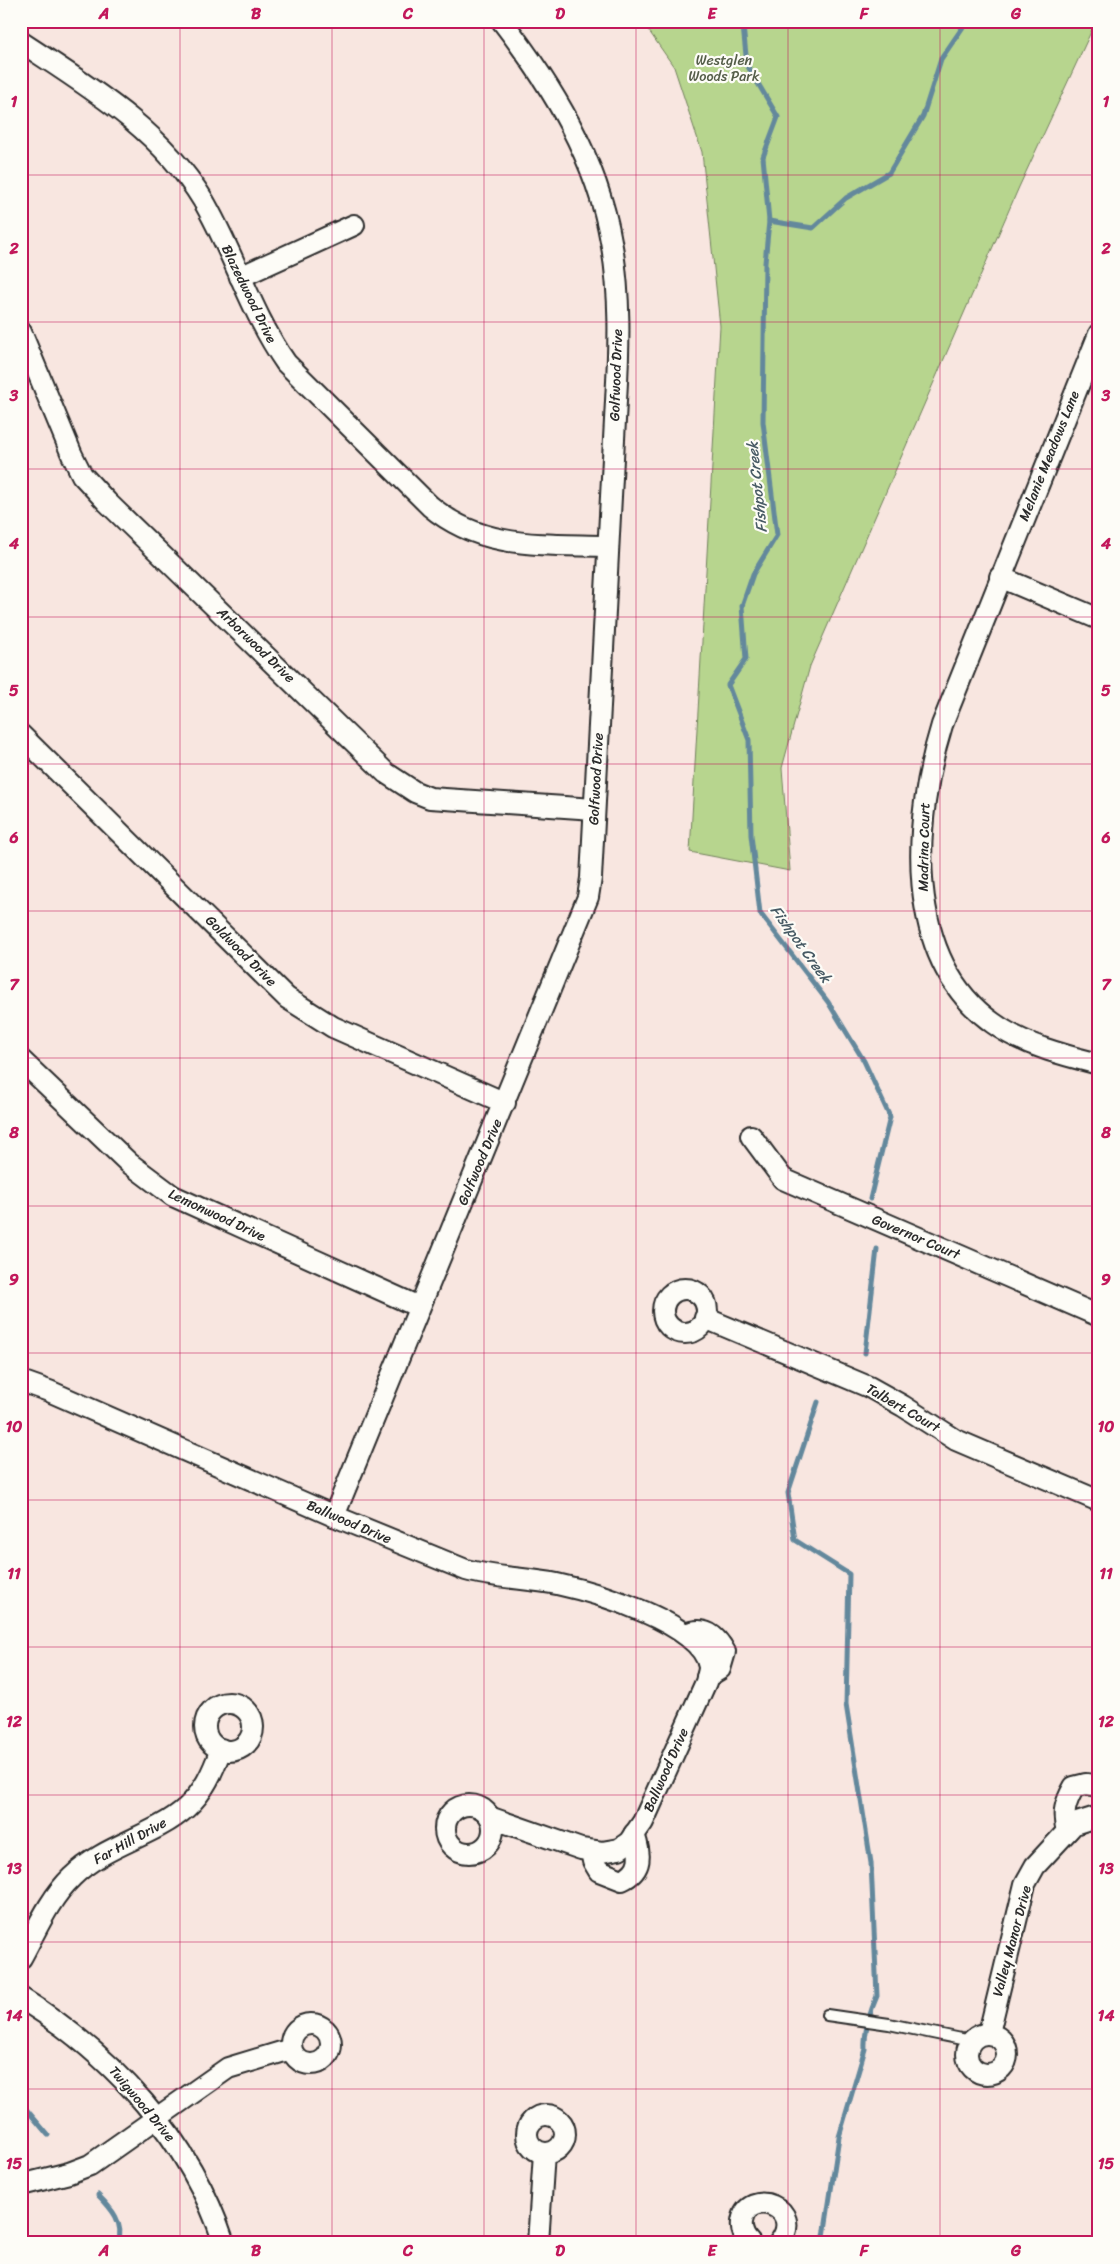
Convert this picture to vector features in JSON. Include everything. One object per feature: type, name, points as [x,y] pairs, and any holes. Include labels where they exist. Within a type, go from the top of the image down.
[{"type":"street","name":"Golfwood Drive","points":[[334,1516],[588,897],[619,340],[616,280],[611,241],[600,198],[581,146],[553,93],[502,21]]},
{"type":"street","name":"Blazedwood Drive","points":[[21,42],[118,108],[164,149],[203,200],[268,336],[294,372],[447,520],[468,531],[512,542],[607,546]]},
{"type":"street","points":[[240,277],[354,225]]},
{"type":"street","name":"Arborwood Drive","points":[[21,332],[82,475],[107,502],[386,773],[400,784],[430,798],[594,809]]},
{"type":"street","name":"Melanie Meadows Lane","points":[[1000,577],[1096,346]]},
{"type":"street","points":[[1000,577],[1099,619]]},
{"type":"street","name":"Madrina Court","points":[[1000,577],[950,702],[930,769],[922,835],[924,900],[938,955],[955,982],[979,1010],[993,1023],[1015,1036],[1066,1056],[1099,1064]]},
{"type":"street","name":"Goldwood Drive","points":[[21,735],[287,998],[333,1028],[504,1103]]},
{"type":"street","name":"Lemonwood Drive","points":[[21,1060],[128,1163],[173,1196],[419,1307]]},
{"type":"street","name":"Governor Court","points":[[751,1136],[783,1179],[1099,1316]]},
{"type":"street","name":"Talbert Court","points":[[705,1318],[869,1387],[904,1406],[956,1440],[1099,1501]]},
{"type":"street","name":"Ballwood Drive","points":[[21,1381],[49,1391],[334,1516],[466,1570],[488,1576],[556,1584],[598,1595],[650,1614],[685,1634],[698,1645],[709,1668],[707,1677],[643,1822],[629,1842],[619,1849],[591,1851],[492,1818]]},
{"type":"street","name":"Far Hill Drive","points":[[21,1958],[45,1914],[73,1876],[100,1855],[186,1808],[209,1781],[221,1750]]},
{"type":"street","points":[[1067,1831],[1062,1816],[1066,1802],[1074,1787],[1086,1784],[1099,1786]]},
{"type":"street","name":"Valley Manor Drive","points":[[980,2037],[1023,1890],[1035,1866],[1074,1824],[1099,1816]]},
{"type":"street","points":[[591,1851],[599,1871],[622,1880],[631,1876],[639,1865],[640,1851],[634,1834]]},
{"type":"street","name":"Twigwood Drive","points":[[21,1998],[54,2020],[102,2059],[130,2086],[157,2118],[189,2165],[224,2243]]},
{"type":"street","points":[[21,2184],[69,2173],[90,2165],[228,2068],[291,2049]]},
{"type":"street","points":[[538,2243],[544,2153]]},
{"type":"street","points":[[750,2243],[742,2233],[742,2218],[752,2206],[766,2203],[779,2209],[786,2222],[784,2236],[779,2243]]},
{"type":"lane","points":[[827,2015],[980,2037]]},
{"type":"green space","name":"Westglen Woods Park","points":[[642,21],[1096,21],[1019,187],[810,666],[782,768],[790,871],[690,852],[720,326],[702,152],[674,67]]},
{"type":"waterway","name":"Fishpot Creek","points":[[737,21],[743,26],[747,65],[778,117],[763,157],[769,221],[765,263],[763,422],[777,535],[753,574],[742,606],[746,659],[728,685],[749,740],[751,835],[760,913],[828,1002],[864,1061],[890,1117],[870,1199]]},
{"type":"waterway","points":[[769,221],[813,228],[846,198],[889,173],[923,116],[941,59],[967,21]]},
{"type":"waterway","points":[[865,1353],[877,1249]]},
{"type":"waterway","points":[[818,1402],[788,1493],[795,1540],[849,1574],[846,1704],[871,1863],[877,1996],[865,2035],[865,2049],[839,2137],[823,2243]]},
{"type":"waterway","points":[[21,2103],[48,2135]]},
{"type":"waterway","points":[[98,2195],[108,2205],[118,2222],[120,2229],[118,2243]]}]
